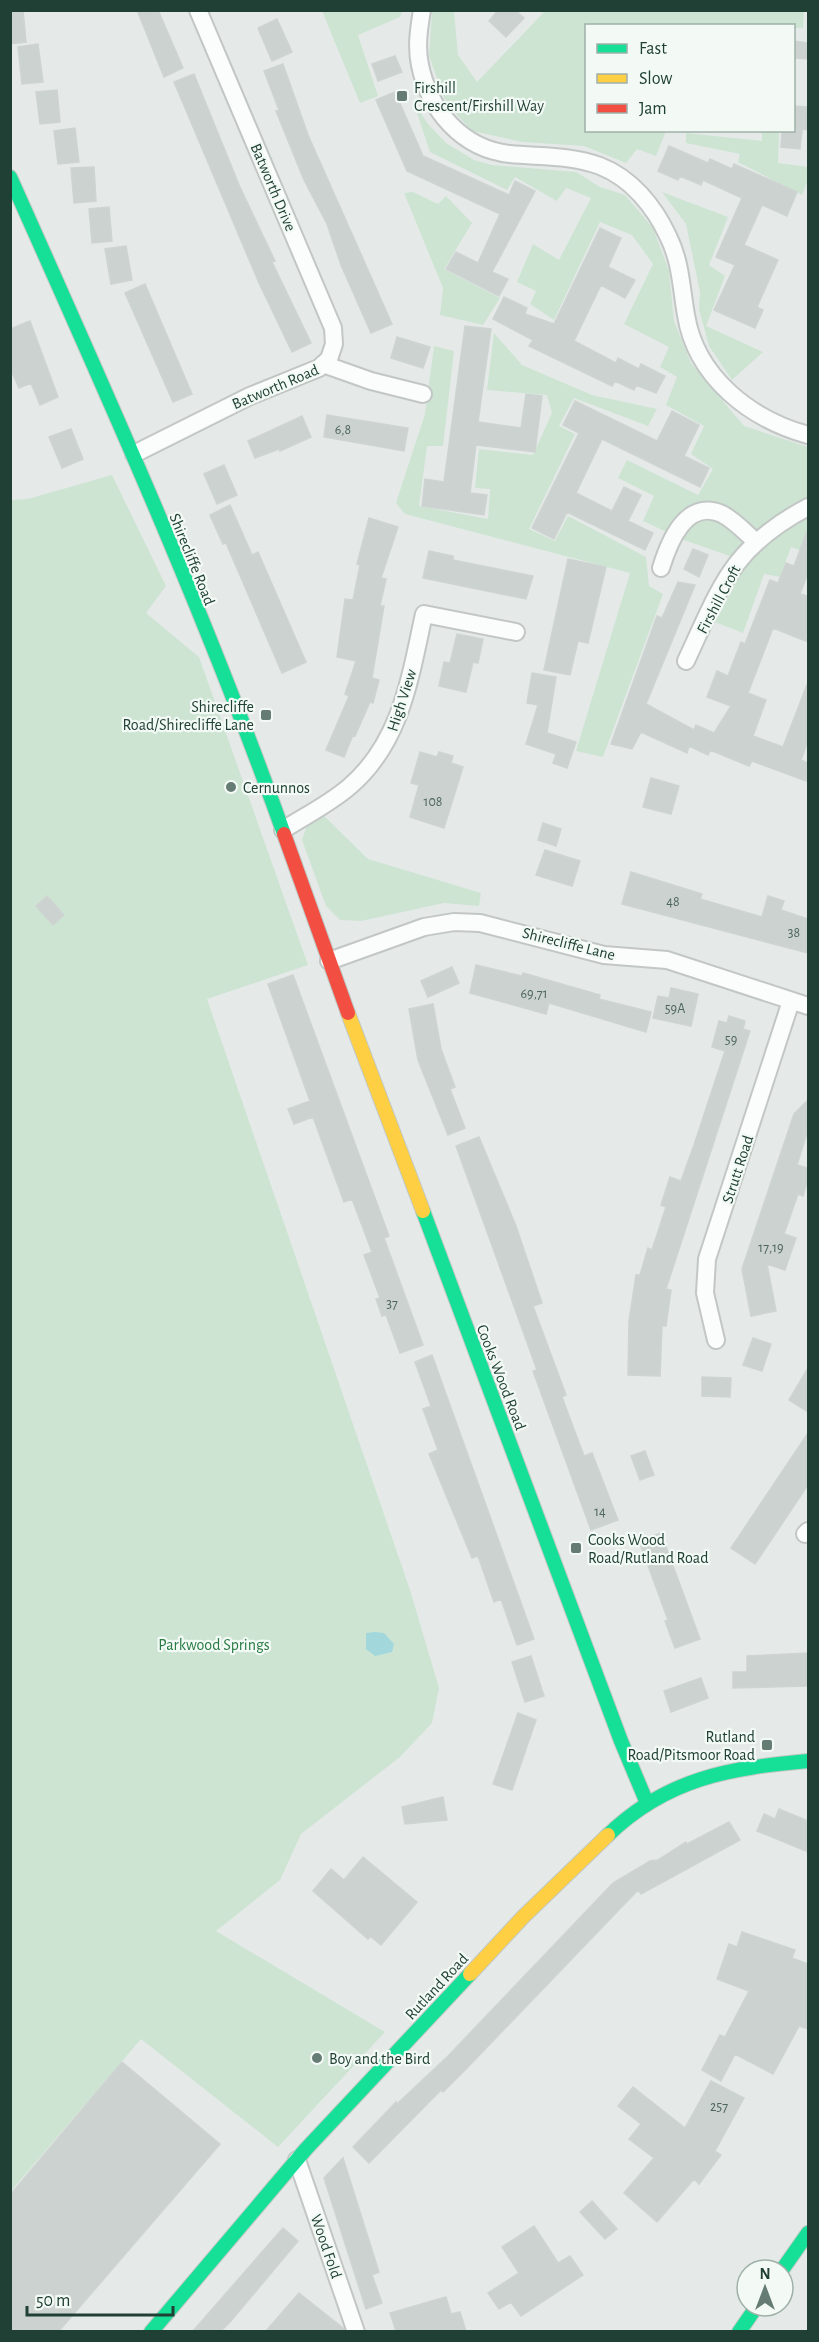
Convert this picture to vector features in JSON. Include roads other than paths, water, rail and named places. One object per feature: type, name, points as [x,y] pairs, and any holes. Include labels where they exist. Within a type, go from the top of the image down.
[{"type":"street","name":"Batworth Drive","points":[[198,10],[333,328],[334,344],[329,359],[323,364]]},
{"type":"street","points":[[422,10],[419,63],[427,89],[442,115],[460,135],[482,147],[508,154],[582,160],[601,167],[628,182],[652,209],[668,235],[678,260],[691,338],[705,364],[741,404],[764,418],[808,435]]},
{"type":"street","name":"Shirecliffe Road","points":[[10,177],[134,454],[245,726],[329,960]]},
{"type":"street","name":"Batworth Road","points":[[134,454],[174,432],[323,364],[371,381],[423,394]]},
{"type":"street","name":"Firshill Croft","points":[[686,661],[730,569],[755,541],[779,522],[808,507]]},
{"type":"street","points":[[661,568],[671,538],[684,521],[700,513],[713,511],[724,515],[755,541]]},
{"type":"street","name":"High View","points":[[283,830],[347,789],[380,754],[396,723],[408,691],[424,614],[516,632]]},
{"type":"street","name":"Shirecliffe Lane","points":[[329,960],[424,927],[454,922],[480,923],[604,955],[667,960],[808,1006]]},
{"type":"street","name":"Cooks Wood Road","points":[[329,960],[621,1741],[647,1803]]},
{"type":"street","name":"Strutt Road","points":[[716,1340],[705,1293],[707,1259],[791,1001]]},
{"type":"street","name":"Rutland Road","points":[[151,2331],[297,2160],[523,1917],[587,1853],[647,1803],[681,1786],[719,1773],[771,1763],[808,1761]]},
{"type":"street","name":"Wood Fold","points":[[297,2160],[356,2331]]},
{"type":"street","points":[[791,2258],[808,2233]]},
{"type":"street","points":[[739,2331],[748,2318]]},
{"type":"water","points":[[366,1633],[384,1633],[394,1644],[392,1652],[375,1656],[366,1649]]},
{"type":"place","name":"Firshill Crescent/Firshill Way","points":[[402,96]]},
{"type":"place","name":"Shirecliffe Road/Shirecliffe Lane","points":[[266,715]]},
{"type":"place","name":"Cernunnos","points":[[231,787]]},
{"type":"place","name":"Cooks Wood Road/Rutland Road","points":[[576,1548]]},
{"type":"place","name":"Rutland Road/Pitsmoor Road","points":[[767,1745]]},
{"type":"place","name":"Boy and the Bird","points":[[317,2058]]},
{"type":"park label","name":"Parkwood Springs","points":[[214,1644]]}]
